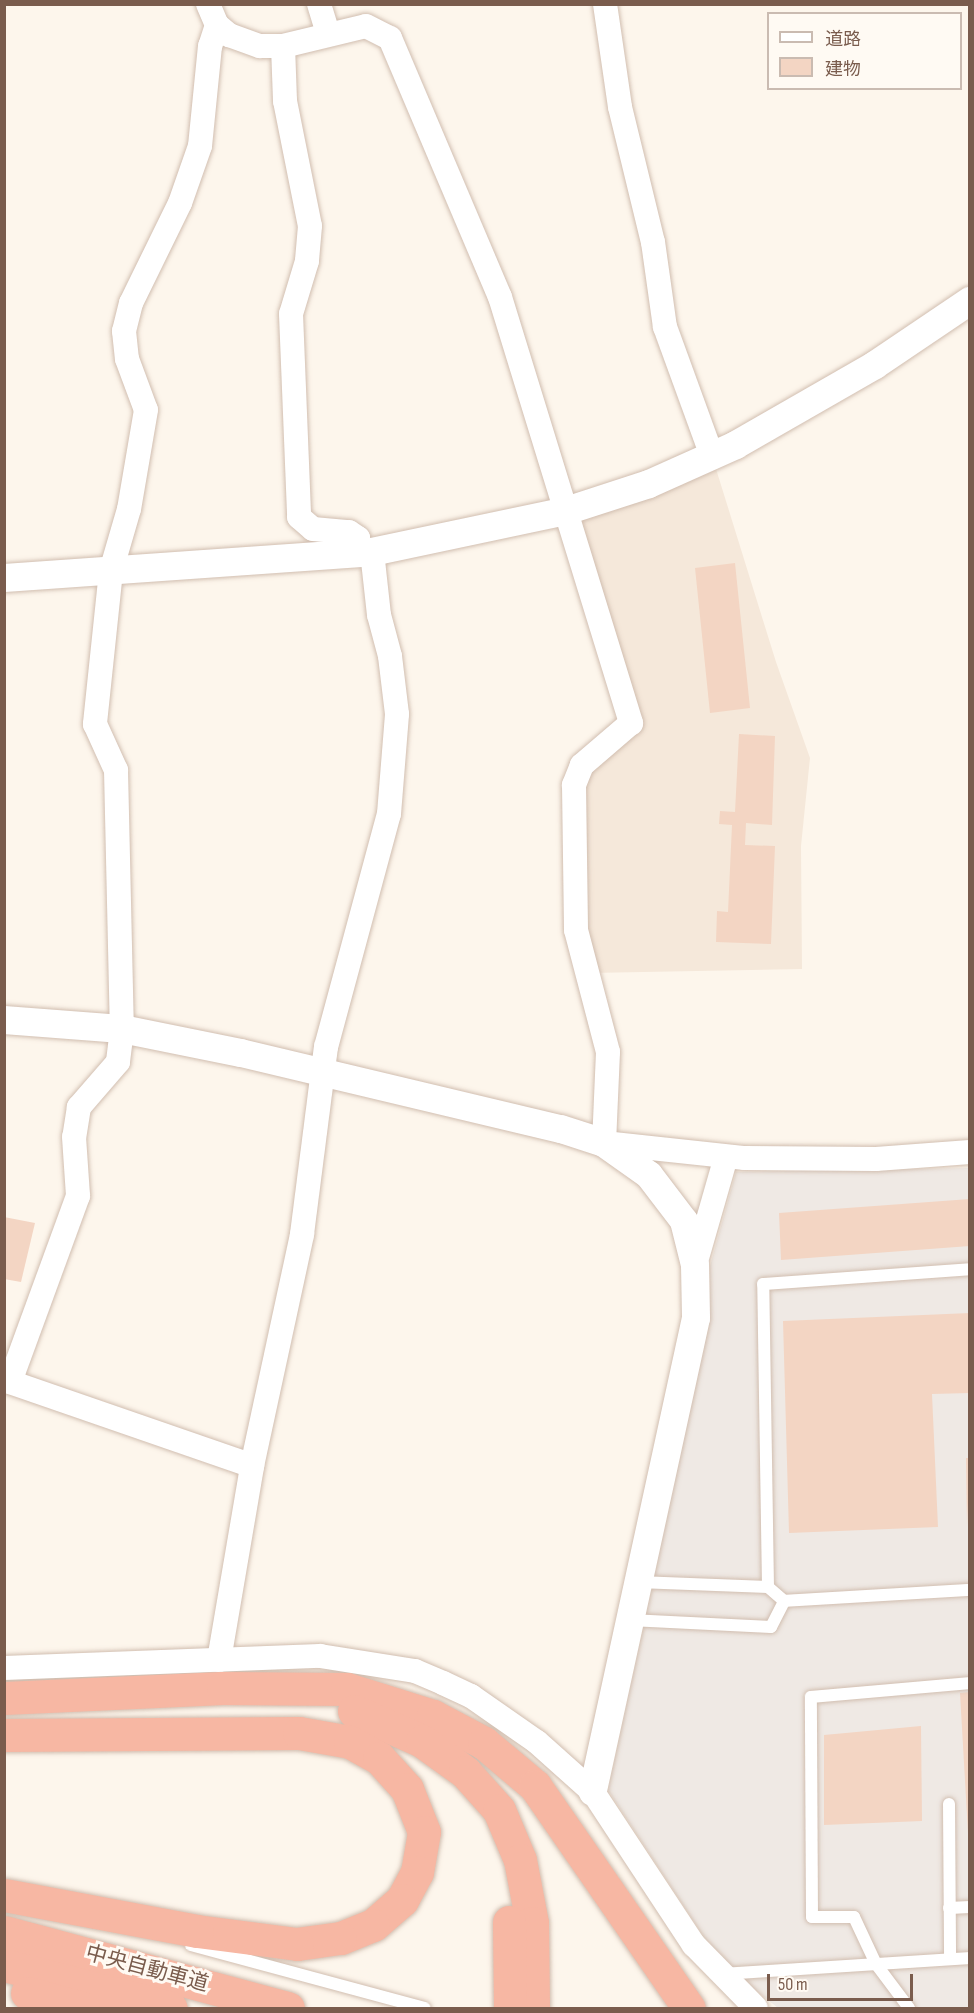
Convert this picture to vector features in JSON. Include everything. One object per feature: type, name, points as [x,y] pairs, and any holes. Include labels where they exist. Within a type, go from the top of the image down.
[{"type":"highway","points":[[4,1699],[223,1688],[347,1689],[433,1716],[484,1743],[535,1786],[689,2008]]},
{"type":"highway","points":[[4,1699],[238,1701],[358,1711],[422,1741],[465,1772],[499,1810],[520,1860],[532,1923],[518,2008]]},
{"type":"highway","points":[[4,1733],[282,1716],[354,1725],[403,1747],[454,1789],[482,1825],[502,1876],[518,2008]]},
{"type":"highway","points":[[4,1733],[299,1733],[350,1742],[379,1758],[408,1789],[424,1832],[417,1872],[402,1900],[373,1925],[340,1938],[297,1944],[132,1919],[4,1895]]},
{"type":"highway","name":"中央自動車道","points":[[4,1932],[288,2008]]},
{"type":"highway","name":"中央自動車道","points":[[4,1965],[171,2008]]},
{"type":"highway","points":[[4,1986],[83,2008]]},
{"type":"street","points":[[319,4],[328,34]]},
{"type":"street","points":[[605,4],[620,107],[653,243],[665,327],[712,456]]},
{"type":"street","points":[[213,15],[244,42],[283,46],[366,26],[390,38],[500,297],[631,723],[582,765],[574,785],[576,930],[608,1052],[604,1143]]},
{"type":"street","points":[[213,15],[200,146],[180,203],[131,303],[124,331],[127,359],[146,410],[129,509],[111,571],[95,724],[116,770],[122,1029],[118,1062],[79,1107],[74,1137],[78,1196],[10,1382],[252,1466]]},
{"type":"street","points":[[219,1660],[252,1466],[302,1234],[326,1047],[389,814],[397,750],[398,714],[390,656],[366,552],[358,538],[349,532],[313,530],[299,517],[291,314],[307,261],[310,226],[285,101],[283,46]]},
{"type":"street","points":[[4,578],[366,552],[566,511],[649,484],[712,456],[805,408],[969,301]]},
{"type":"street","points":[[4,1020],[122,1029],[324,1073],[604,1143],[726,1157],[876,1159],[969,1152]]},
{"type":"street","points":[[592,1792],[696,1318],[695,1265],[684,1221],[649,1175],[604,1143]]},
{"type":"street","points":[[695,1265],[726,1157]]},
{"type":"street","points":[[4,1668],[320,1656],[416,1671],[471,1696],[537,1742],[592,1792],[694,1945],[756,2008]]},
{"type":"lane","points":[[768,1587],[763,1284],[969,1269]]},
{"type":"lane","points":[[638,1582],[768,1587],[784,1601],[965,1590],[969,1580]]},
{"type":"lane","points":[[630,1620],[771,1627],[784,1601]]},
{"type":"lane","points":[[909,2008],[876,1964],[854,1917],[812,1917],[811,1697],[969,1683]]},
{"type":"lane","points":[[949,1804],[950,1959]]},
{"type":"lane","points":[[949,1908],[969,1907]]},
{"type":"lane","points":[[132,1919],[184,1943],[424,2008]]},
{"type":"lane","points":[[721,1974],[969,1958]]},
{"type":"shaded area","points":[[712,456],[776,662],[810,758],[801,846],[802,969],[590,973],[574,785],[631,723],[566,511]]},
{"type":"shaded area","points":[[969,1168],[969,2008],[778,2008],[748,1984],[704,1937],[608,1790],[710,1319],[710,1266],[736,1172]]},
{"type":"building","points":[[735,563],[750,708],[710,713],[695,568]]},
{"type":"building","points":[[739,734],[775,736],[772,825],[746,823],[745,845],[775,846],[771,944],[716,942],[717,911],[728,912],[732,825],[719,824],[720,811],[735,812]]},
{"type":"building","points":[[970,1199],[970,1246],[781,1260],[779,1213]]},
{"type":"building","points":[[4,1217],[35,1223],[21,1282],[4,1279]]},
{"type":"building","points":[[970,1313],[970,1393],[932,1394],[938,1527],[789,1533],[783,1321]]},
{"type":"building","points":[[966,1458],[970,1458],[967,1526]]},
{"type":"building","points":[[970,1692],[970,1833],[968,1833],[960,1693]]},
{"type":"building","points":[[921,1726],[922,1821],[824,1825],[824,1735]]}]
